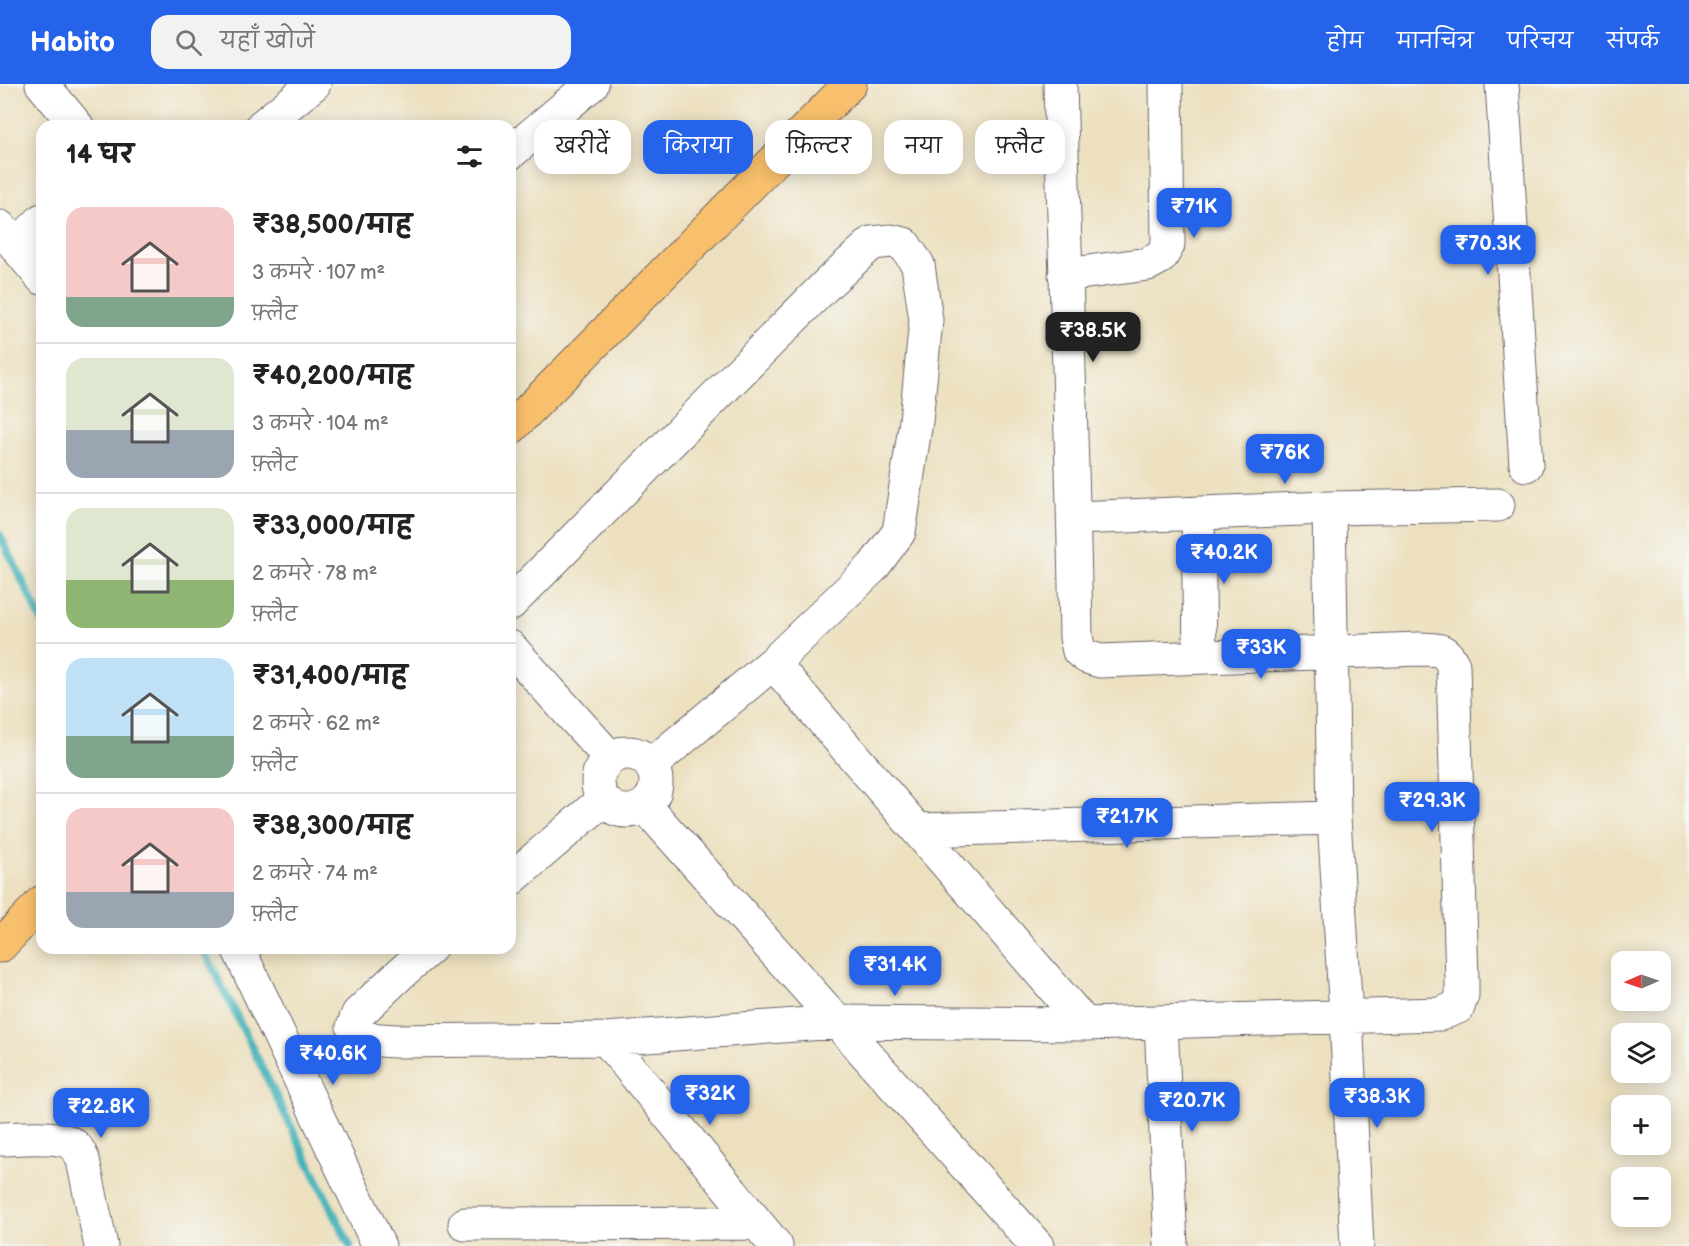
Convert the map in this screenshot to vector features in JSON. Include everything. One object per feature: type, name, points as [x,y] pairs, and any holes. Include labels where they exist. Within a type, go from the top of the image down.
[{"type":"main road","points":[[516,423],[850,84]]},
{"type":"main road","points":[[0,946],[36,908]]},
{"type":"street","points":[[269,120],[314,84]]},
{"type":"street","points":[[516,148],[592,84]]},
{"type":"street","points":[[423,954],[358,1014],[353,1027],[357,1037],[395,1041],[606,1039],[837,1022],[1161,1023],[1440,1014],[1458,1007],[1462,995],[1453,665],[1447,654],[1442,650],[1419,649],[1100,662],[1079,651],[1076,637],[1060,84]]},
{"type":"street","points":[[1065,274],[1148,264],[1161,257],[1168,245],[1166,84]]},
{"type":"street","points":[[1502,84],[1526,465]]},
{"type":"street","points":[[47,86],[72,120]]},
{"type":"street","points":[[36,223],[8,236],[36,271]]},
{"type":"street","points":[[516,598],[829,282],[872,243],[891,241],[904,244],[918,265],[926,320],[916,421],[899,532],[873,567],[773,663],[651,765]]},
{"type":"street","points":[[1074,518],[1329,508],[1498,505]]},
{"type":"street","points":[[1329,508],[1334,818],[1357,1246]]},
{"type":"street","points":[[1198,513],[1200,657]]},
{"type":"street","points":[[516,654],[610,758]]},
{"type":"street","points":[[773,663],[1084,1023]]},
{"type":"street","points":[[632,753],[642,757],[651,765],[656,775],[656,787],[652,798],[645,806],[634,811],[623,812],[612,808],[603,800],[598,778],[602,767],[610,758],[632,753]]},
{"type":"street","points":[[516,875],[603,800]]},
{"type":"street","points":[[645,806],[1037,1246]]},
{"type":"street","points":[[918,830],[1334,818]]},
{"type":"street","points":[[241,954],[379,1246]]},
{"type":"street","points":[[1161,1023],[1172,1246]]},
{"type":"street","points":[[606,1039],[767,1235]]},
{"type":"street","points":[[0,1139],[52,1139],[66,1141],[76,1147],[83,1160],[104,1245]]},
{"type":"street","points":[[465,1224],[767,1235]]},
{"type":"waterway","points":[[0,535],[36,609]]},
{"type":"waterway","points":[[206,954],[350,1246]]}]
